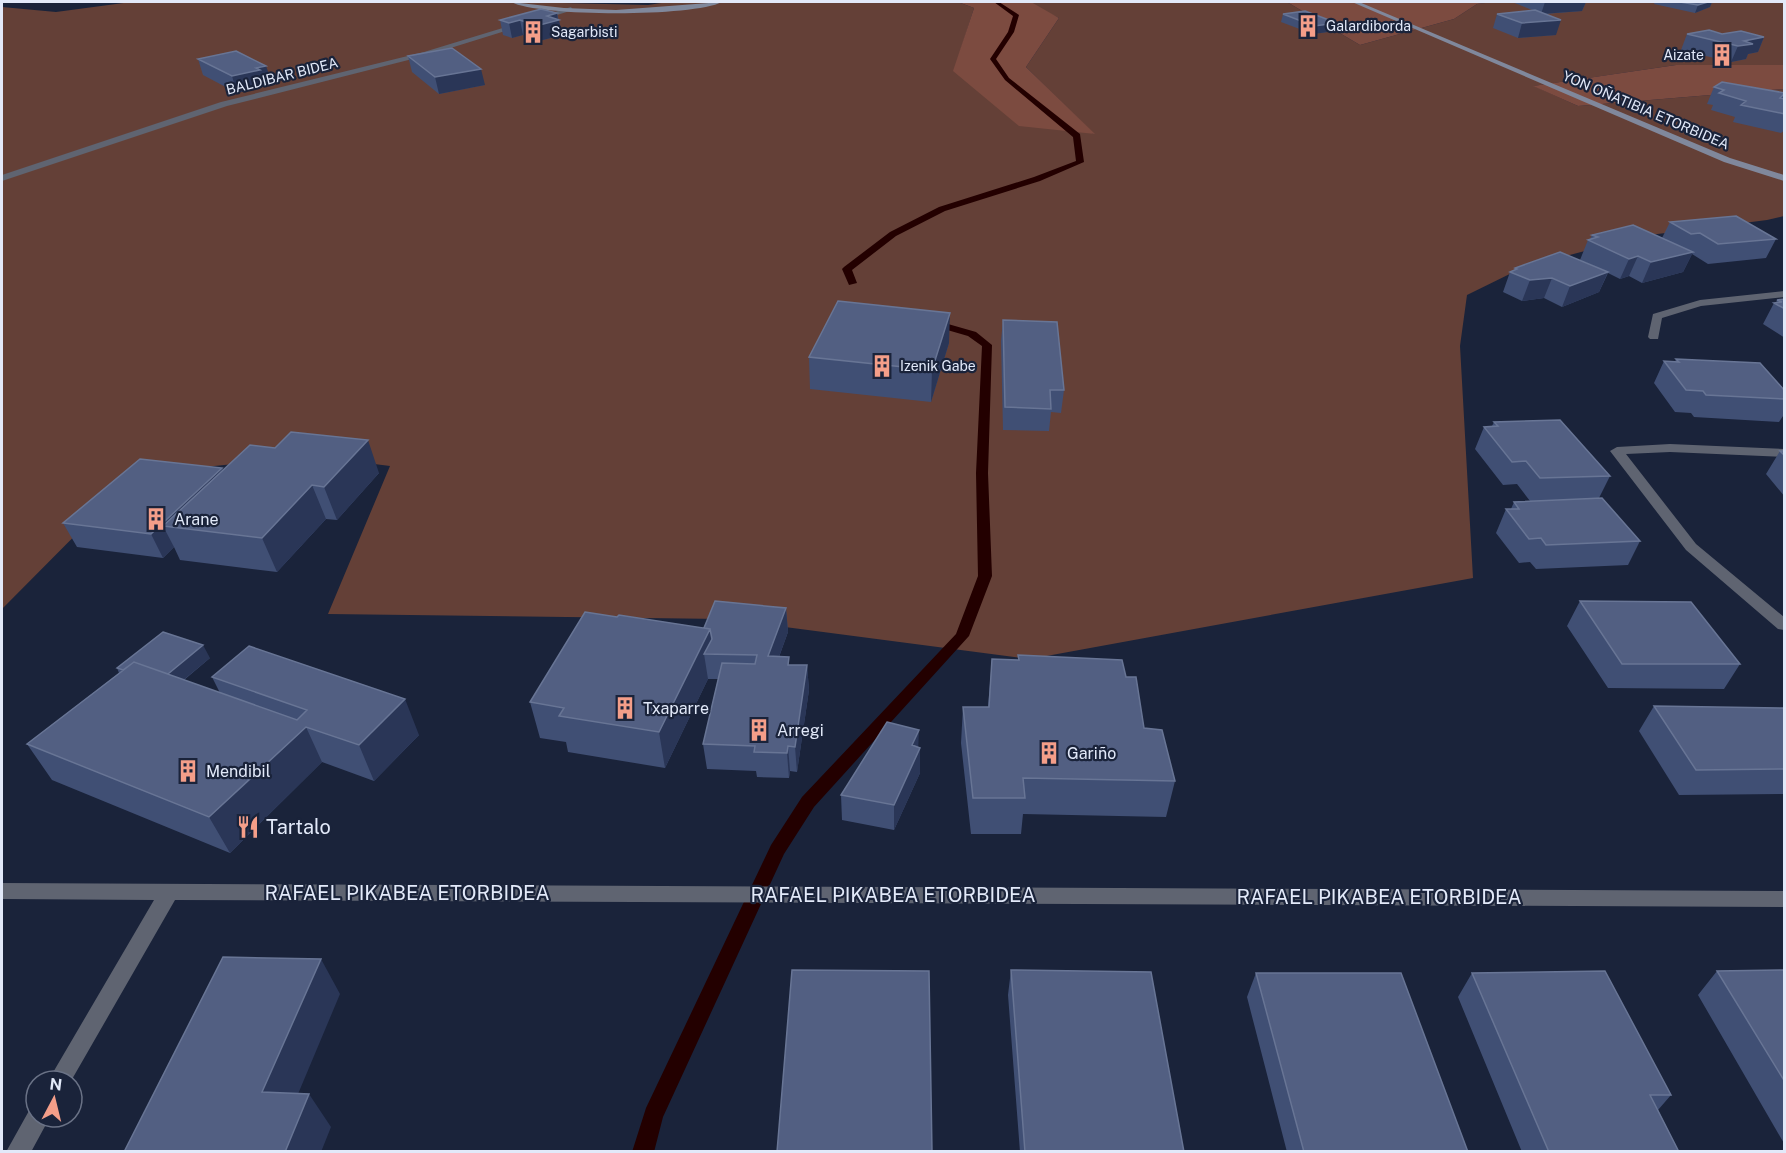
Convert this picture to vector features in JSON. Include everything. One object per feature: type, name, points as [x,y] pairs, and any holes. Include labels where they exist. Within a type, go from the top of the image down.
[{"type":"main road","points":[[514,2],[572,9],[666,9],[719,2]]},
{"type":"main road","name":"YON OÑATIBIA ETORBIDEA","points":[[1355,2],[1728,160],[1785,177]]},
{"type":"street","name":"BALDIBAR BIDEA","points":[[2,178],[214,108],[426,54],[572,9]]},
{"type":"street","points":[[1654,337],[1657,316],[1700,303],[1785,294]]},
{"type":"street","points":[[1785,453],[1670,447],[1617,451],[1691,547],[1785,625]]},
{"type":"street","name":"RAFAEL PIKABEA ETORBIDEA","points":[[2,891],[1785,899]]},
{"type":"street","points":[[66,1069],[169,892]]},
{"type":"street","points":[[18,1152],[31,1129]]},
{"type":"shaded area","points":[[131,2],[564,2],[648,5],[668,2],[958,2],[974,8],[954,71],[1094,134],[1026,67],[1059,18],[1025,2],[1287,2],[1360,45],[1454,19],[1477,4],[1493,2],[1784,2],[1784,65],[1676,65],[1534,86],[1578,106],[1784,89],[1784,216],[1642,236],[1524,267],[1467,295],[1460,346],[1473,578],[1030,659],[723,619],[328,614],[390,466],[311,456],[136,474],[2,609],[2,7],[56,12]]},
{"type":"shaded area","points":[[958,2],[1031,2],[1059,18],[1026,67],[1095,134],[1019,126],[953,71],[974,8]]},
{"type":"shaded area","points":[[1287,2],[1493,2],[1477,4],[1454,19],[1360,45]]},
{"type":"shaded area","points":[[1676,65],[1784,65],[1784,89],[1578,106],[1533,86]]},
{"type":"building","points":[[1680,2],[1708,2],[1698,5]]},
{"type":"building","points":[[541,9],[557,13],[547,16],[559,20],[536,26],[520,20],[509,23],[500,20]]},
{"type":"building","points":[[1535,10],[1561,20],[1522,23],[1497,14]]},
{"type":"building","points":[[1305,11],[1337,23],[1314,26],[1283,14]]},
{"type":"building","points":[[1709,30],[1722,34],[1741,31],[1764,37],[1744,41],[1753,44],[1738,46],[1687,34]]},
{"type":"building","points":[[452,48],[481,69],[435,77],[408,56]]},
{"type":"building","points":[[236,51],[266,66],[256,68],[260,70],[232,76],[198,59]]},
{"type":"building","points":[[1722,82],[1785,93],[1780,98],[1785,99],[1785,114],[1741,105],[1746,101],[1719,93],[1724,90],[1714,87]]},
{"type":"building","points":[[1736,216],[1776,239],[1718,244],[1700,233],[1691,234],[1670,222]]},
{"type":"building","points":[[1633,225],[1693,252],[1651,262],[1638,256],[1629,259],[1588,240],[1598,237],[1592,235]]},
{"type":"building","points":[[1560,252],[1608,272],[1570,286],[1552,278],[1530,280],[1510,272],[1517,269],[1515,268]]},
{"type":"building","points":[[1785,299],[1785,309],[1774,303],[1782,302],[1777,300]]},
{"type":"building","points":[[838,301],[950,313],[932,370],[809,357]]},
{"type":"building","points":[[1003,320],[1057,322],[1064,390],[1050,390],[1051,409],[1005,407]]},
{"type":"building","points":[[1676,359],[1760,363],[1785,391],[1785,399],[1706,395],[1703,391],[1686,390],[1664,361],[1679,362]]},
{"type":"building","points":[[1560,420],[1610,476],[1540,478],[1526,461],[1512,462],[1484,427],[1498,426],[1494,422]]},
{"type":"building","points":[[291,432],[368,440],[324,487],[312,485],[262,538],[163,526],[250,445],[275,448]]},
{"type":"building","points":[[140,459],[222,468],[151,534],[63,523]]},
{"type":"building","points":[[1602,498],[1640,541],[1546,545],[1541,538],[1529,539],[1506,509],[1519,509],[1514,502]]},
{"type":"building","points":[[715,601],[786,608],[768,656],[789,657],[788,665],[807,665],[795,747],[788,746],[787,753],[754,752],[755,746],[703,744],[722,663],[755,664],[757,655],[704,654],[712,639],[710,629],[704,628]]},
{"type":"building","points":[[1580,601],[1691,602],[1740,664],[1622,664]]},
{"type":"building","points":[[585,612],[710,629],[659,732],[559,716],[564,708],[530,702]]},
{"type":"building","points":[[163,632],[203,645],[168,674],[134,662],[123,670],[117,668]]},
{"type":"building","points":[[249,646],[405,699],[359,745],[306,727],[209,817],[27,744],[134,662],[297,720],[307,710],[212,677]]},
{"type":"building","name":"Gariño","points":[[1018,655],[1122,660],[1126,677],[1136,677],[1144,728],[1162,730],[1175,781],[1023,778],[1025,798],[973,798],[963,707],[989,707],[992,659],[1019,660]]},
{"type":"building","points":[[1654,706],[1785,708],[1785,769],[1696,770]]},
{"type":"building","points":[[887,722],[919,730],[912,745],[920,748],[894,805],[841,795]]},
{"type":"building","points":[[223,957],[321,959],[262,1092],[309,1094],[285,1152],[124,1152]]},
{"type":"building","points":[[792,970],[929,971],[932,1152],[777,1152]]},
{"type":"building","points":[[1011,970],[1151,972],[1184,1152],[1025,1152]]},
{"type":"building","points":[[1785,970],[1785,1082],[1717,971]]},
{"type":"building","points":[[1605,971],[1671,1095],[1650,1095],[1679,1152],[1549,1152],[1472,973]]},
{"type":"building","points":[[1256,973],[1401,973],[1468,1152],[1304,1152]]},
{"type":"waterway","points":[[852,283],[847,269],[893,234],[942,209],[1037,179],[1080,162],[1077,136],[1007,79],[993,59],[1011,32],[1016,15],[996,2]]},
{"type":"waterway","points":[[643,1152],[653,1115],[777,850],[808,802],[962,636],[985,576],[982,473],[987,345],[972,334],[934,323]]},
{"type":"place","name":"Galardiborda","points":[[1308,26]]},
{"type":"place","name":"Sagarbisti","points":[[533,32]]},
{"type":"place","name":"Aizate","points":[[1722,55]]},
{"type":"place","name":"Izenik Gabe","points":[[882,366]]},
{"type":"place","name":"Arane","points":[[156,519]]},
{"type":"place","name":"Txaparre","points":[[625,708]]},
{"type":"place","name":"Arregi","points":[[759,730]]},
{"type":"place","name":"Gariño","points":[[1049,753]]},
{"type":"place","name":"Mendibil","points":[[188,771]]},
{"type":"place","name":"Tartalo","points":[[248,827]]}]
